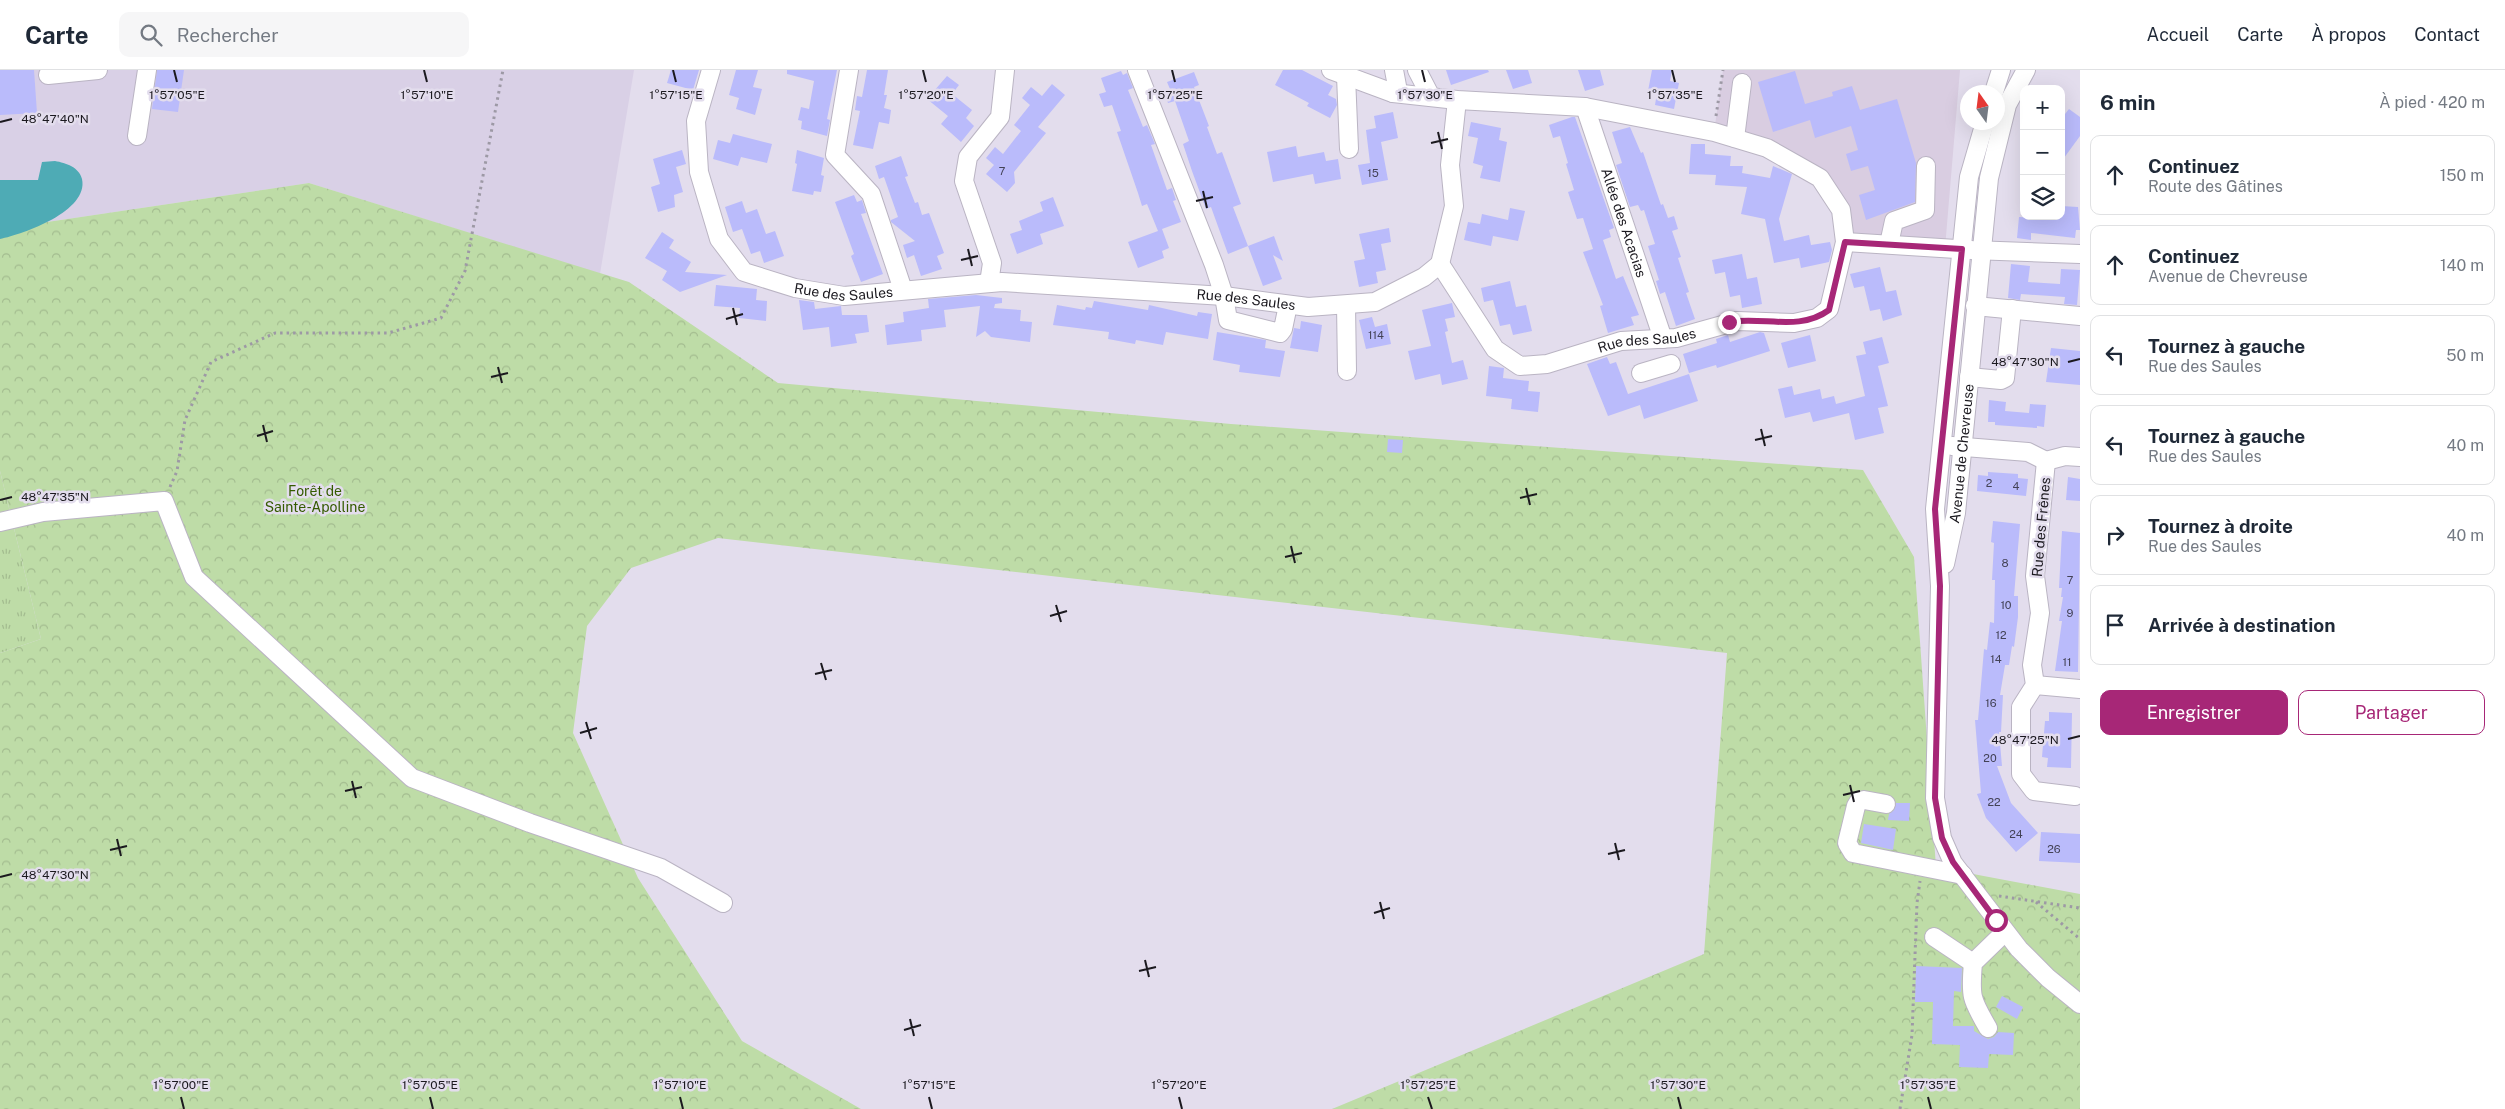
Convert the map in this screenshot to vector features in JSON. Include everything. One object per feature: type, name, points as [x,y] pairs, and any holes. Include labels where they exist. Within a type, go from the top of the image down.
[{"type":"street","points":[[48,75],[98,70]]},
{"type":"street","points":[[137,136],[147,70]]},
{"type":"street","name":"Rue des Saules","points":[[711,70],[696,121],[699,172],[718,239],[744,272],[795,288],[844,296],[989,283],[1224,296],[1308,307],[1375,302],[1424,277],[1440,264],[1495,349],[1520,366],[1547,364],[1621,341],[1676,338],[1737,321],[1794,323],[1817,318],[1829,310],[1845,242],[1841,210],[1820,178],[1767,148],[1714,132],[1585,107],[1457,100],[1392,92],[1338,73]]},
{"type":"street","points":[[849,70],[835,155],[871,194],[904,290]]},
{"type":"street","points":[[989,283],[992,264],[964,181],[968,157],[1000,117],[1005,70]]},
{"type":"street","points":[[1137,70],[1224,296],[1229,322],[1280,333],[1284,329],[1288,305]]},
{"type":"street","points":[[1392,92],[1396,86],[1394,70]]},
{"type":"street","points":[[1417,70],[1430,97]]},
{"type":"street","points":[[1996,85],[2001,70]]},
{"type":"street","name":"Avenue de Chevreuse","points":[[1940,586],[1935,509],[1942,446],[1971,250],[2007,105],[2026,70]]},
{"type":"street","points":[[1338,73],[1349,149]]},
{"type":"street","points":[[1735,138],[1742,83]]},
{"type":"street","points":[[1440,264],[1454,206],[1450,165],[1457,100]]},
{"type":"street","name":"Allée des Acacias","points":[[1585,107],[1663,339]]},
{"type":"street","name":"Avenue de Chevreuse","points":[[1940,586],[1956,513],[1969,377],[1975,306],[1969,177],[1983,130]]},
{"type":"street","points":[[1889,244],[1894,221],[1925,210],[1926,166]]},
{"type":"street","points":[[1845,242],[1971,250],[2080,253]]},
{"type":"street","points":[[1346,305],[1346,371]]},
{"type":"street","points":[[1975,306],[2080,316]]},
{"type":"street","points":[[1969,377],[2001,380],[2005,378],[2012,310]]},
{"type":"street","points":[[1641,373],[1671,364]]},
{"type":"street","points":[[1942,446],[2028,452],[2046,461]]},
{"type":"street","name":"Rue des Frênes","points":[[2035,685],[2032,665],[2040,613],[2035,576],[2046,461],[2064,456],[2080,457]]},
{"type":"street","points":[[0,522],[43,512],[164,501],[194,577],[412,778],[530,823],[661,868],[723,903]]},
{"type":"street","points":[[1940,586],[1935,798],[1942,838],[1953,862],[2005,932],[2048,978],[2080,1004]]},
{"type":"street","points":[[2075,796],[2034,791],[2021,774],[2021,707],[2035,685],[2080,689]]},
{"type":"street","points":[[1886,804],[1864,800],[1859,801],[1846,844],[1853,853],[1924,866],[1963,876]]},
{"type":"street","points":[[1988,1028],[1973,1003],[1970,992],[1973,963],[2005,932]]},
{"type":"street","points":[[1934,937],[1973,963]]},
{"type":"path","points":[[164,501],[177,471],[185,420],[212,362],[274,334],[388,333],[442,318],[465,271],[502,70]]},
{"type":"path","points":[[1714,132],[1724,70]]},
{"type":"path","points":[[1900,1109],[1912,1035],[1917,903],[1924,866]]},
{"type":"path","points":[[1978,894],[2080,908]]},
{"type":"path","points":[[2035,902],[2080,938]]},
{"type":"shaded area","points":[[0,70],[634,70],[600,274],[309,183],[0,229]]},
{"type":"shaded area","points":[[1723,70],[1960,70],[1945,248],[1845,242],[1820,178],[1714,132]]},
{"type":"green space","name":"Forêt de Sainte-Apolline","points":[[309,183],[629,282],[778,383],[1231,424],[1863,470],[1914,557],[1936,867],[2080,894],[2080,1109],[1332,1109],[1704,954],[1727,653],[718,538],[631,568],[587,626],[573,733],[638,878],[742,1041],[861,1109],[0,1109],[0,653],[41,639],[0,471],[0,229]]},
{"type":"green space","points":[[0,471],[41,639],[0,653]]},
{"type":"water","points":[[55,161],[72,166],[78,171],[82,179],[81,191],[76,201],[53,219],[24,232],[0,239],[0,180],[38,180],[42,162]]},
{"type":"building","points":[[0,70],[34,70],[37,113],[0,115]]},
{"type":"building","points":[[157,70],[184,70],[178,112],[152,109]]},
{"type":"building","points":[[671,70],[699,70],[693,90],[667,83]]},
{"type":"building","points":[[736,70],[758,70],[753,87],[762,89],[755,115],[736,109],[739,98],[729,95]]},
{"type":"building","points":[[787,70],[837,70],[827,119],[830,120],[827,136],[801,129],[802,121],[798,120],[801,107],[809,109],[814,81],[787,74]]},
{"type":"building","points":[[867,70],[888,70],[884,95],[887,95],[884,108],[891,110],[889,124],[879,122],[873,149],[853,145],[860,111],[855,110],[857,96],[862,97]]},
{"type":"building","points":[[1283,70],[1302,70],[1333,86],[1328,95],[1336,99],[1337,105],[1330,118],[1307,106],[1309,103],[1275,85]]},
{"type":"building","points":[[1446,70],[1488,70],[1489,72],[1451,85]]},
{"type":"building","points":[[1506,70],[1528,70],[1532,83],[1513,89]]},
{"type":"building","points":[[1578,70],[1600,70],[1604,85],[1585,91]]},
{"type":"building","points":[[1652,70],[1672,70],[1670,81],[1679,83],[1674,109],[1655,105],[1657,93],[1648,91]]},
{"type":"building","points":[[1121,71],[1123,75],[1127,73],[1133,88],[1128,90],[1143,127],[1147,125],[1155,144],[1151,145],[1167,190],[1172,188],[1176,200],[1173,201],[1181,222],[1162,229],[1169,248],[1162,251],[1164,258],[1138,268],[1128,242],[1158,231],[1147,204],[1142,206],[1117,132],[1121,131],[1112,105],[1104,107],[1099,94],[1106,92],[1101,78]]},
{"type":"building","points":[[1795,71],[1805,104],[1833,96],[1832,92],[1852,86],[1860,110],[1897,99],[1916,163],[1915,202],[1866,220],[1859,195],[1875,190],[1868,166],[1851,171],[1846,154],[1858,150],[1851,126],[1815,138],[1810,120],[1773,132],[1758,82]]},
{"type":"building","points":[[1194,72],[1199,85],[1194,87],[1209,126],[1207,127],[1217,154],[1222,152],[1241,204],[1233,207],[1248,246],[1228,254],[1211,207],[1206,209],[1192,171],[1183,144],[1189,141],[1175,101],[1168,103],[1163,91],[1170,89],[1167,82]]},
{"type":"building","points":[[947,76],[959,85],[952,94],[972,110],[966,118],[974,126],[961,142],[941,124],[948,116],[927,99]]},
{"type":"building","points":[[1052,84],[1065,95],[1038,127],[1046,133],[1014,172],[1015,183],[1007,192],[986,174],[994,165],[986,158],[995,147],[1003,154],[1021,131],[1014,125],[1030,105],[1022,98],[1031,87],[1042,96]]},
{"type":"building","points":[[2069,109],[2080,117],[2080,136],[2065,157],[2065,130],[2065,114]]},
{"type":"building","points":[[1393,112],[1398,138],[1381,142],[1388,180],[1362,185],[1358,165],[1370,163],[1366,130],[1376,128],[1374,116]]},
{"type":"building","points":[[1575,117],[1614,228],[1609,230],[1611,237],[1603,240],[1616,279],[1623,276],[1639,315],[1631,317],[1634,325],[1608,333],[1600,306],[1603,305],[1583,252],[1593,249],[1583,218],[1577,219],[1568,192],[1574,190],[1560,136],[1553,138],[1549,125]]},
{"type":"building","points":[[1471,122],[1501,128],[1499,140],[1507,142],[1500,182],[1480,178],[1483,166],[1473,163],[1478,138],[1468,136]]},
{"type":"building","points":[[1630,127],[1641,153],[1643,152],[1661,205],[1663,204],[1668,218],[1674,216],[1678,229],[1672,231],[1681,257],[1678,258],[1689,292],[1686,293],[1695,319],[1676,326],[1665,292],[1660,294],[1656,281],[1659,280],[1648,246],[1655,244],[1644,210],[1641,211],[1638,205],[1630,207],[1616,165],[1622,163],[1612,132]]},
{"type":"building","points":[[733,134],[772,144],[767,163],[741,157],[738,166],[713,159],[718,140],[730,143]]},
{"type":"building","points":[[1691,144],[1705,144],[1705,154],[1731,156],[1730,166],[1743,166],[1742,173],[1770,178],[1773,166],[1792,174],[1779,219],[1784,241],[1809,235],[1811,245],[1830,242],[1832,250],[1829,262],[1801,268],[1799,258],[1774,263],[1765,219],[1741,214],[1747,187],[1715,185],[1716,175],[1689,174]]},
{"type":"building","points":[[1296,146],[1298,157],[1324,152],[1326,161],[1338,159],[1341,179],[1315,184],[1313,174],[1273,182],[1267,152]]},
{"type":"building","points":[[682,150],[686,164],[676,167],[683,192],[674,195],[675,207],[658,212],[651,187],[660,184],[653,159]]},
{"type":"building","points":[[797,150],[824,158],[821,175],[824,176],[821,192],[814,191],[813,195],[792,191],[797,164],[795,163]]},
{"type":"building","points":[[901,156],[908,176],[905,177],[915,203],[918,202],[922,215],[929,213],[944,253],[937,256],[942,269],[921,276],[914,255],[907,258],[903,245],[915,241],[891,222],[891,220],[898,217],[884,177],[879,179],[875,166]]},
{"type":"building","points":[[854,195],[857,202],[862,200],[866,213],[861,214],[883,274],[861,282],[851,256],[854,254],[835,202]]},
{"type":"building","points":[[1053,197],[1064,226],[1040,234],[1043,244],[1017,254],[1010,234],[1022,230],[1019,221],[1043,211],[1040,202]]},
{"type":"building","points":[[742,201],[746,213],[757,209],[766,234],[775,231],[784,256],[764,263],[760,251],[751,254],[742,229],[733,232],[725,207]]},
{"type":"building","points":[[2065,206],[2078,207],[2080,230],[2076,230],[2075,238],[2031,233],[2031,240],[2017,238],[2019,217],[2020,220],[2065,220]]},
{"type":"building","points":[[1510,208],[1525,211],[1518,241],[1493,236],[1491,246],[1464,240],[1468,222],[1480,224],[1482,214],[1508,220]]},
{"type":"building","points":[[1389,228],[1391,242],[1381,244],[1386,270],[1376,272],[1378,283],[1359,287],[1354,261],[1365,259],[1359,234]]},
{"type":"building","points":[[662,232],[674,240],[669,248],[691,262],[685,272],[727,275],[680,292],[662,280],[667,271],[645,258]]},
{"type":"building","points":[[1274,236],[1283,261],[1273,255],[1282,279],[1263,286],[1248,246]]},
{"type":"building","points":[[1742,254],[1747,279],[1757,277],[1762,304],[1742,308],[1740,295],[1730,297],[1725,272],[1715,274],[1712,260]]},
{"type":"building","points":[[2011,264],[2030,266],[2028,282],[2060,284],[2061,269],[2080,270],[2077,305],[2064,304],[2065,297],[2021,294],[2020,300],[2008,298]]},
{"type":"building","points":[[1880,267],[1886,292],[1896,290],[1902,315],[1883,321],[1880,309],[1870,311],[1864,286],[1854,288],[1850,274]]},
{"type":"building","points":[[1510,281],[1516,307],[1526,305],[1532,331],[1513,335],[1510,324],[1500,326],[1493,300],[1484,302],[1481,288]]},
{"type":"building","points":[[716,285],[757,289],[756,300],[767,301],[766,321],[739,318],[740,308],[714,306]]},
{"type":"building","points":[[976,295],[1002,298],[1002,303],[995,304],[994,308],[1021,310],[1020,321],[1032,322],[1030,342],[991,337],[985,331],[976,337],[980,306],[944,310],[946,327],[921,330],[922,341],[887,345],[885,325],[904,322],[903,312],[929,308],[928,299]]},
{"type":"building","points":[[799,300],[814,302],[815,309],[841,306],[842,315],[867,315],[869,332],[855,334],[857,343],[831,347],[829,327],[803,330]]},
{"type":"building","points":[[1094,301],[1148,310],[1149,305],[1197,316],[1198,312],[1212,314],[1208,339],[1166,332],[1163,345],[1136,340],[1135,344],[1108,339],[1109,332],[1053,325],[1057,305],[1085,310],[1086,307],[1092,308]]},
{"type":"building","points":[[1452,303],[1455,317],[1445,319],[1448,331],[1445,332],[1452,363],[1463,360],[1468,379],[1442,385],[1440,374],[1415,380],[1408,351],[1431,346],[1422,310]]},
{"type":"building","points":[[1372,317],[1375,327],[1387,324],[1391,344],[1366,349],[1359,320]]},
{"type":"building","points":[[1301,321],[1322,325],[1318,352],[1290,348],[1294,328],[1300,329]]},
{"type":"building","points":[[1217,332],[1266,340],[1265,348],[1285,351],[1280,377],[1239,372],[1240,365],[1213,360]]},
{"type":"building","points":[[1760,332],[1764,333],[1770,351],[1717,368],[1716,365],[1689,373],[1683,354],[1717,343],[1716,339],[1728,335],[1730,342]]},
{"type":"building","points":[[1810,335],[1816,361],[1788,368],[1781,343]]},
{"type":"building","points":[[1882,337],[1889,363],[1878,366],[1888,406],[1878,408],[1884,433],[1855,440],[1849,413],[1813,422],[1810,412],[1785,418],[1778,389],[1792,386],[1794,395],[1820,389],[1822,399],[1834,396],[1836,404],[1865,396],[1856,356],[1866,354],[1863,342]]},
{"type":"building","points":[[2051,348],[2080,351],[2080,385],[2046,382]]},
{"type":"building","points":[[1607,357],[1610,364],[1616,362],[1628,394],[1689,374],[1698,401],[1644,419],[1640,405],[1608,416],[1587,364]]},
{"type":"building","points":[[1489,366],[1504,368],[1503,378],[1529,381],[1528,391],[1540,392],[1538,412],[1511,409],[1512,399],[1486,396]]},
{"type":"building","points":[[1989,400],[2006,402],[2005,411],[2029,413],[2030,404],[2046,405],[2044,427],[1995,425],[1995,422],[1988,422]]},
{"type":"building","points":[[1388,439],[1403,440],[1402,453],[1387,452]]},
{"type":"building","points":[[1988,472],[2018,474],[2018,478],[2028,479],[2026,496],[1977,491],[1978,475],[1988,476]]},
{"type":"building","points":[[2068,477],[2080,479],[2080,501],[2066,500]]},
{"type":"building","points":[[1993,521],[2020,524],[2014,596],[2018,596],[2018,617],[2014,647],[2012,646],[2009,665],[2005,665],[2000,695],[2003,695],[2001,732],[1999,732],[2002,766],[1997,766],[2011,803],[2038,833],[2016,852],[1986,818],[1977,794],[1981,793],[1975,720],[1978,720],[1984,649],[1987,650],[1990,622],[1994,623],[1995,580],[1992,580],[1994,543],[1991,542]]},
{"type":"building","points":[[2062,531],[2080,533],[2078,672],[2055,671],[2062,621],[2059,621],[2063,597],[2061,597],[2062,588],[2059,588]]},
{"type":"building","points":[[2049,712],[2072,713],[2071,768],[2047,767],[2048,758],[2042,757],[2045,721],[2049,721]]},
{"type":"building","points":[[1896,803],[1910,803],[1909,821],[1888,820],[1889,814],[1894,810]]},
{"type":"building","points":[[1864,824],[1896,829],[1893,850],[1861,843]]},
{"type":"building","points":[[2041,832],[2080,834],[2080,863],[2039,861]]},
{"type":"building","points":[[1916,966],[1962,968],[1961,992],[1954,991],[1953,1026],[1974,1026],[1974,1031],[1988,1039],[1994,1037],[1998,1032],[2014,1033],[2013,1055],[1989,1054],[1988,1068],[1959,1067],[1960,1045],[1932,1044],[1933,1002],[1915,1002]]},
{"type":"building","points":[[2002,996],[2023,1007],[2017,1019],[1996,1007]]},
{"type":"route","points":[[1729,322],[1794,323],[1817,318],[1829,310],[1845,242],[1962,249],[1935,509],[1940,586],[1935,798],[1942,838],[1953,862],[1996,920]]}]
